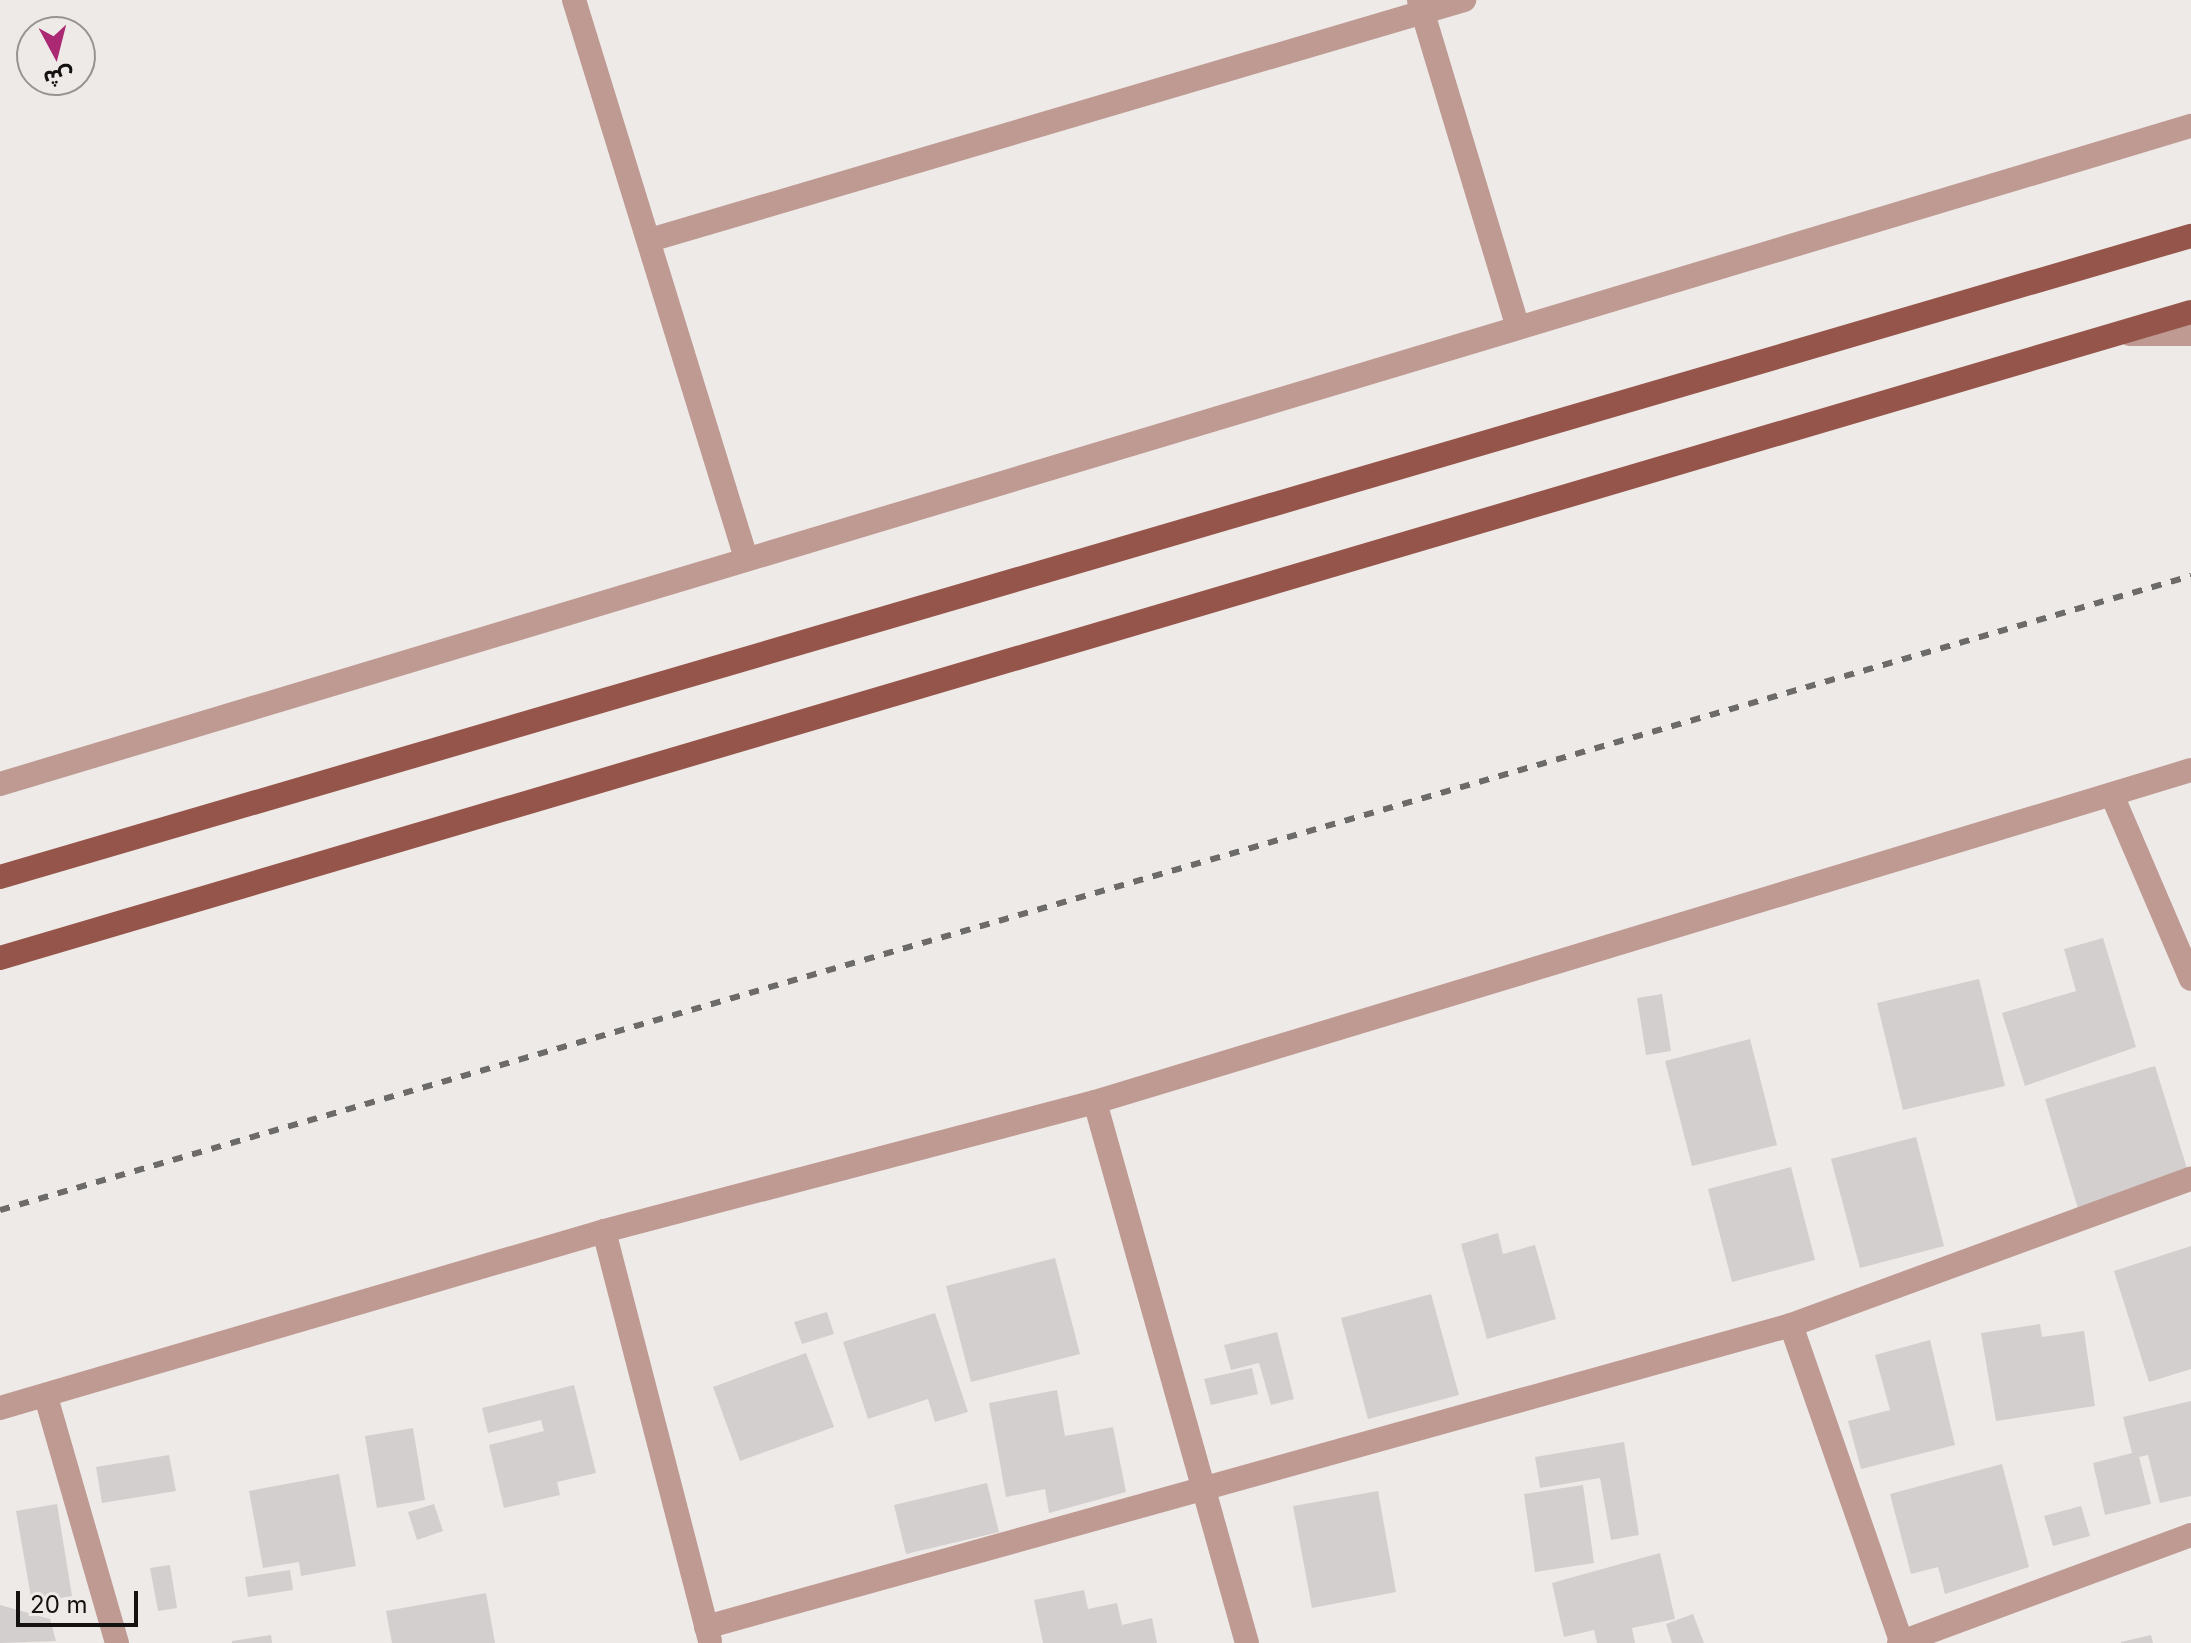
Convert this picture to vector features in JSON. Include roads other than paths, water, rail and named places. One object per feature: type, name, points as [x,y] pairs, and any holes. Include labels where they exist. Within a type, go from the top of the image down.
[{"type":"main road","points":[[0,877],[2191,236]]},
{"type":"main road","points":[[0,958],[2191,312]]},
{"type":"street","points":[[574,0],[746,558]]},
{"type":"street","points":[[650,240],[1421,6],[1464,0]]},
{"type":"street","points":[[1421,6],[1517,324]]},
{"type":"street","points":[[0,784],[1517,324],[2191,126]]},
{"type":"street","points":[[2124,333],[2191,334]]},
{"type":"street","points":[[0,1408],[604,1231],[1095,1102],[2191,770]]},
{"type":"street","points":[[2112,795],[2191,979]]},
{"type":"street","points":[[1095,1102],[1247,1643]]},
{"type":"street","points":[[604,1231],[708,1635],[1204,1489],[1791,1325],[2191,1179]]},
{"type":"street","points":[[1791,1325],[1901,1643],[2191,1535]]},
{"type":"street","points":[[46,1397],[117,1643]]},
{"type":"railway","points":[[0,1210],[2191,576]]}]
